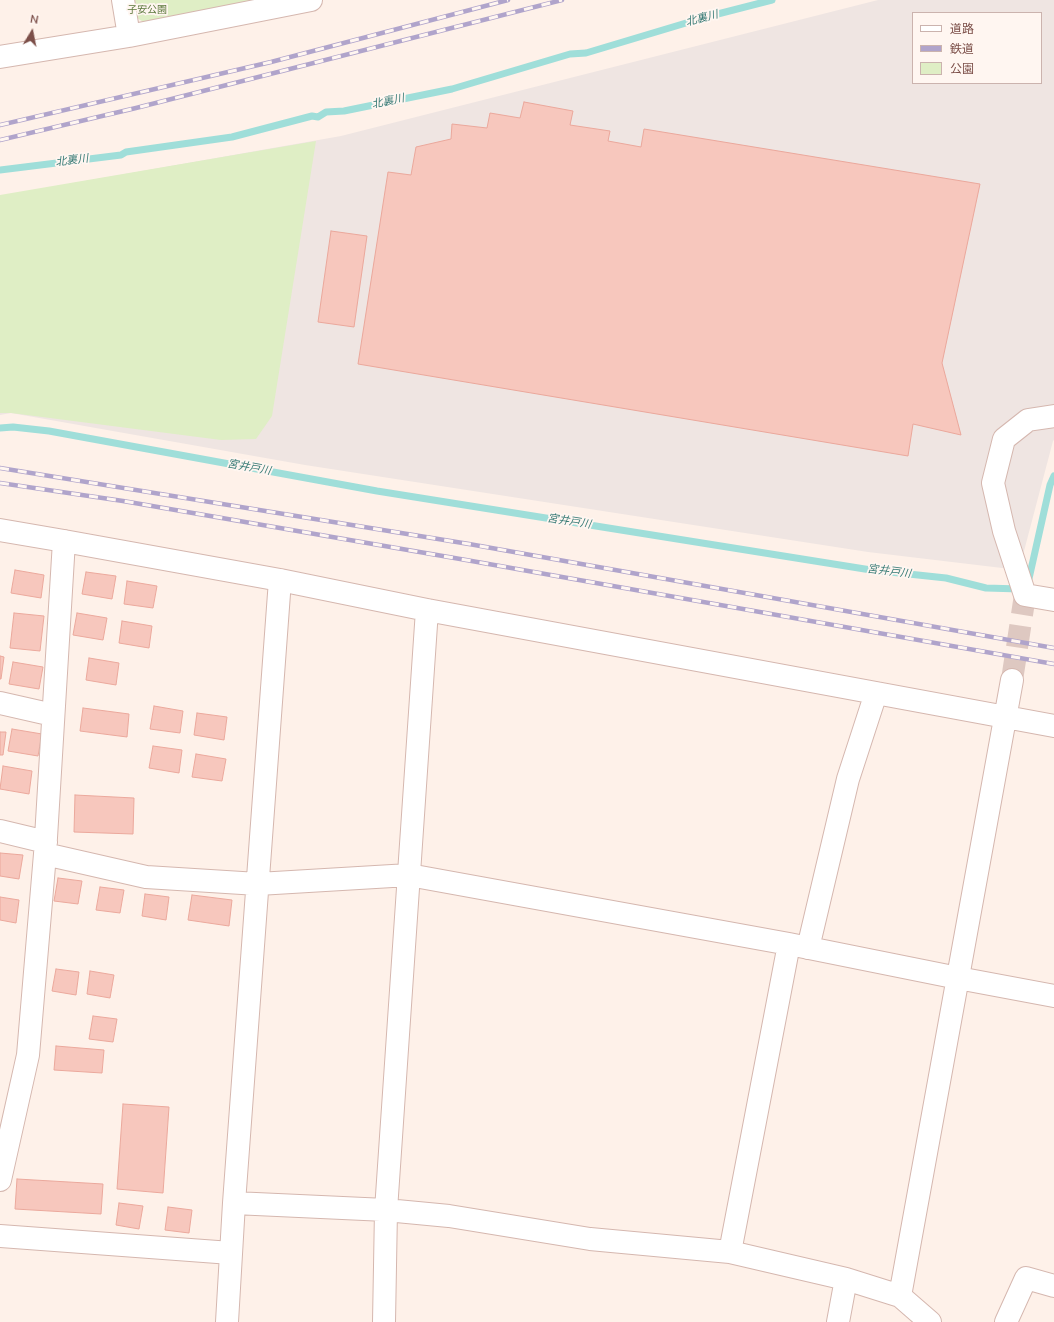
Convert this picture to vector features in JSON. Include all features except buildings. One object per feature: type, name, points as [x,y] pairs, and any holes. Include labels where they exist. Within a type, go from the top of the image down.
[{"type":"street","points":[[123,0],[129,36]]},
{"type":"street","points":[[0,57],[129,36],[310,0]]},
{"type":"street","points":[[1054,416],[1028,420],[1004,439],[993,483],[1004,531],[1025,595],[1054,600]]},
{"type":"street","points":[[0,530],[64,540],[280,580],[427,610],[1054,726]]},
{"type":"street","points":[[0,1176],[28,1055],[46,848],[64,540]]},
{"type":"street","points":[[227,1322],[234,1202],[280,580]]},
{"type":"street","points":[[384,1322],[386,1210],[427,610]]},
{"type":"street","points":[[900,1296],[1004,717],[1012,680]]},
{"type":"street","points":[[730,1252],[798,946],[848,779],[876,693]]},
{"type":"street","points":[[0,703],[54,715]]},
{"type":"street","points":[[0,831],[46,848],[146,877],[258,884],[409,875],[798,946],[1054,996]]},
{"type":"street","points":[[234,1202],[386,1210],[449,1216],[590,1239],[730,1252],[846,1279],[900,1296],[930,1322]]},
{"type":"street","points":[[0,1236],[231,1252]]},
{"type":"street","points":[[1006,1322],[1026,1278],[1054,1286]]},
{"type":"street","points":[[838,1322],[846,1279]]},
{"type":"shaded area","points":[[878,0],[1054,0],[1054,440],[1019,570],[868,552],[305,465],[11,413],[0,415],[0,196],[341,136]]},
{"type":"green space","name":"子安公園","points":[[134,0],[270,0],[145,23],[137,18]]},
{"type":"green space","points":[[316,141],[272,416],[256,439],[221,440],[11,413],[0,413],[0,195]]},
{"type":"waterway","name":"北裏川","points":[[0,170],[121,155],[126,152],[232,137],[312,116],[318,117],[326,112],[344,111],[452,89],[570,54],[586,53],[706,17],[772,0]]},
{"type":"waterway","name":"宮井戸川","points":[[0,428],[13,427],[49,431],[377,491],[871,570],[946,578],[986,588],[1020,589]]},
{"type":"waterway","name":"宮井戸川","points":[[1028,583],[1050,485],[1054,476]]},
{"type":"tunnel","points":[[1012,680],[1025,595]]},
{"type":"railway","points":[[0,125],[271,62],[508,0]]},
{"type":"railway","points":[[0,140],[136,108],[562,0]]},
{"type":"railway","points":[[0,468],[469,544],[1054,648]]},
{"type":"railway","points":[[0,483],[123,501],[1054,664]]}]
